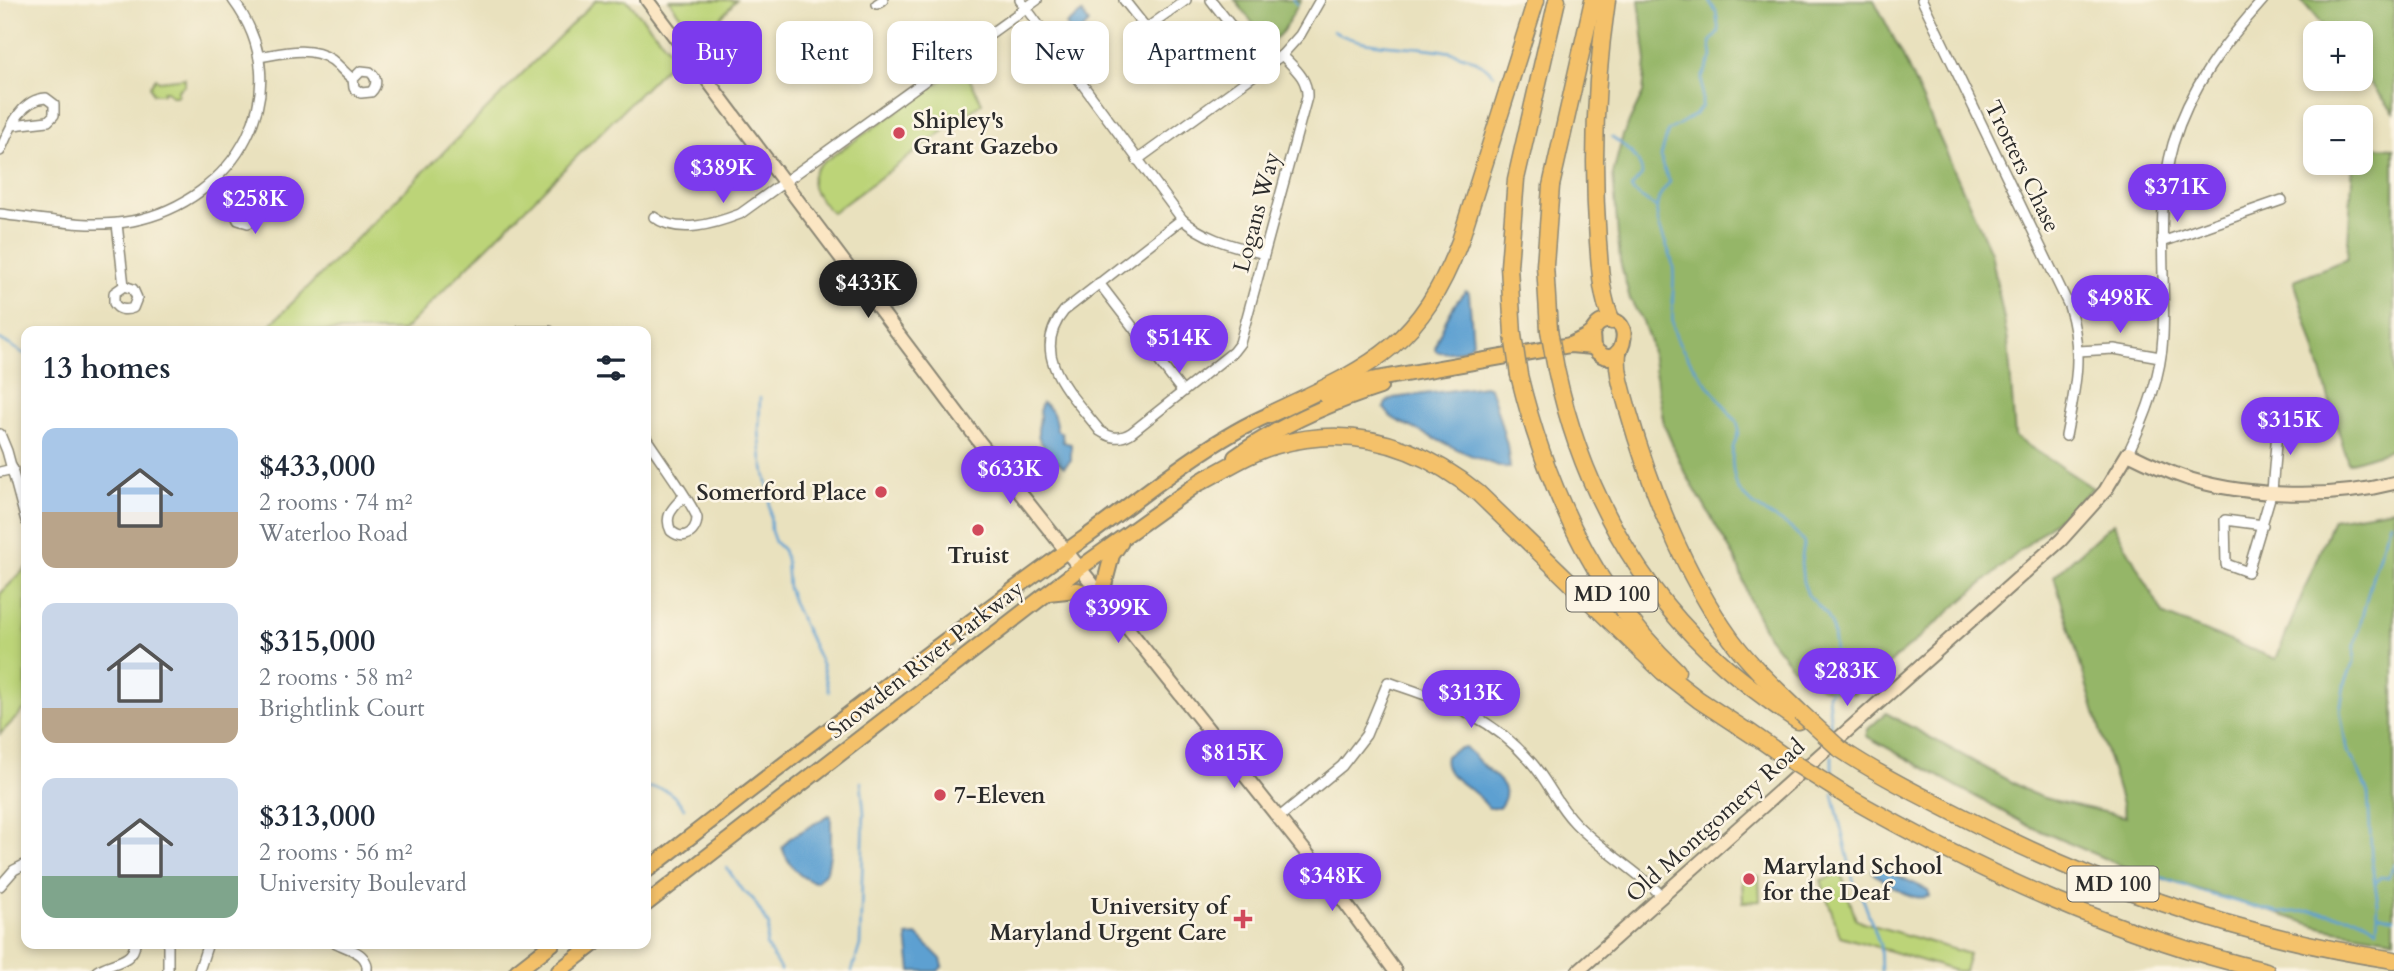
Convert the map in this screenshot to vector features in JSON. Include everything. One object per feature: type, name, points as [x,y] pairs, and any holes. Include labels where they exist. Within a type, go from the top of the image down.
[{"type":"highway","points":[[1270,414],[1364,368],[1385,354],[1424,314],[1450,268],[1460,241],[1536,0]]},
{"type":"highway","name":"MD 100","points":[[1557,0],[1516,179],[1509,266],[1513,335],[1539,450],[1569,523],[1614,597],[1669,663],[1702,694],[1754,736],[1848,797],[1971,863],[2046,898],[2161,941],[2266,971]]},
{"type":"highway","name":"MD 100","points":[[1593,0],[1551,186],[1545,265],[1549,330],[1564,406],[1587,474],[1603,509],[1643,576],[1694,637],[1724,666],[1799,717],[1845,753],[1983,828],[2110,884],[2160,901],[2264,933],[2394,960]]},
{"type":"highway","points":[[1607,0],[1598,73],[1595,163],[1600,259],[1605,303],[1612,321]]},
{"type":"highway","points":[[1618,352],[1618,370],[1651,482],[1690,568],[1730,637],[1799,717]]},
{"type":"highway","points":[[1200,482],[1251,455],[1277,445],[1305,440],[1359,438],[1410,451],[1453,473],[1478,493],[1663,671],[1699,700],[1754,736]]},
{"type":"main road","points":[[647,0],[978,440],[1332,885],[1395,971]]},
{"type":"main road","points":[[1592,340],[1601,323],[1612,321],[1624,332],[1625,344],[1618,352]]},
{"type":"main road","name":"Snowden River Parkway","points":[[651,868],[930,651],[1214,445],[1270,414],[1371,380],[1428,372],[1592,340],[1601,354],[1618,352]]},
{"type":"main road","name":"Snowden River Parkway","points":[[651,900],[1080,568],[1248,448],[1288,424],[1374,389],[1428,372]]},
{"type":"main road","points":[[2129,453],[2188,478],[2214,485],[2272,491],[2348,492],[2394,483]]},
{"type":"main road","name":"Old Montgomery Road","points":[[1578,971],[2061,540],[2105,491],[2129,453]]},
{"type":"main road","points":[[1101,597],[1112,555],[1126,535]]},
{"type":"main road","points":[[1047,593],[1077,590],[1101,597]]},
{"type":"main road","points":[[517,971],[545,949]]},
{"type":"main road","points":[[559,971],[587,949]]},
{"type":"street","points":[[0,214],[96,224],[117,223],[168,210],[218,179],[249,136],[259,100],[259,57],[247,23],[233,0]]},
{"type":"street","points":[[653,216],[666,224],[676,225],[716,223],[740,214],[1023,4],[1037,0]]},
{"type":"street","points":[[1124,0],[1141,21]]},
{"type":"street","points":[[1158,21],[1186,0]]},
{"type":"street","points":[[1211,0],[1227,21]]},
{"type":"street","points":[[1282,55],[1305,28],[1320,0]]},
{"type":"street","name":"Trotters Chase","points":[[1922,0],[2069,306],[2076,330],[2078,351],[2077,378],[2066,436]]},
{"type":"street","name":"Old Montgomery Road","points":[[2129,453],[2144,421],[2160,356],[2163,318],[2162,242],[2167,168],[2173,145],[2188,102],[2215,58],[2263,0]]},
{"type":"street","points":[[1023,4],[1182,219],[1194,230],[1216,240],[1264,254]]},
{"type":"street","points":[[259,57],[299,51],[315,52],[331,59],[353,79]]},
{"type":"street","name":"Logans Way","points":[[1182,219],[1064,311],[1056,321],[1049,348],[1052,364],[1060,379],[1100,431],[1115,438],[1123,438],[1131,433],[1240,344],[1307,97],[1308,88],[1304,78],[1282,55]]},
{"type":"street","points":[[1137,160],[1242,84]]},
{"type":"street","points":[[0,151],[13,125],[23,108],[30,102],[46,98],[54,104],[54,115],[48,121],[13,125]]},
{"type":"street","points":[[218,179],[238,203]]},
{"type":"street","points":[[2162,242],[2282,200]]},
{"type":"street","points":[[117,223],[124,286]]},
{"type":"street","points":[[1099,283],[1182,391]]},
{"type":"street","points":[[2078,351],[2114,349],[2160,356]]},
{"type":"street","points":[[2263,525],[2225,520],[2226,564],[2248,572],[2263,525],[2272,491],[2278,420]]},
{"type":"street","points":[[0,434],[21,501]]},
{"type":"street","points":[[651,446],[684,496]]},
{"type":"street","points":[[0,472],[13,469]]},
{"type":"street","points":[[1277,819],[1342,766],[1366,735],[1388,682],[1453,704],[1491,725],[1531,762],[1574,822],[1642,876],[1661,895]]},
{"type":"street","points":[[0,886],[14,870],[21,866]]},
{"type":"street","points":[[97,971],[128,958],[135,949]]},
{"type":"street","points":[[168,971],[169,949]]},
{"type":"street","points":[[199,971],[206,949]]},
{"type":"street","points":[[349,949],[364,956],[368,964],[367,971]]},
{"type":"green space","points":[[596,0],[627,0],[672,52],[672,61],[408,326],[269,326]]},
{"type":"green space","points":[[669,0],[736,0],[718,21],[684,21]]},
{"type":"green space","points":[[1235,0],[1301,0],[1280,34],[1280,21],[1251,21]]},
{"type":"green space","points":[[1639,0],[1874,0],[1901,52],[1991,252],[2008,341],[2015,437],[2093,488],[1854,694],[1822,688],[1793,668],[1767,635],[1749,599],[1737,562],[1683,469],[1664,425],[1650,342],[1630,299],[1620,261],[1613,174],[1623,135],[1643,93],[1646,61]]},
{"type":"green space","points":[[2301,0],[2394,0],[2394,112],[2373,87],[2373,21],[2319,21]]},
{"type":"green space","points":[[156,78],[159,81],[185,78],[185,85],[178,90],[178,96],[171,96],[167,91],[153,94],[150,86]]},
{"type":"green space","points":[[937,84],[972,84],[982,103],[832,213],[812,185],[814,172],[819,165]]},
{"type":"green space","points":[[2373,147],[2394,148],[2394,449],[2348,463],[2294,280],[2347,259],[2352,175],[2373,175]]},
{"type":"green space","points":[[2394,509],[2394,939],[2323,928],[2122,866],[2027,825],[1866,736],[1868,729],[1886,713],[2031,793],[2126,817],[2054,576],[2113,523],[2164,615],[2276,659],[2333,519]]},
{"type":"green space","points":[[21,573],[21,713],[0,734],[0,594]]},
{"type":"green space","points":[[1841,873],[1856,920],[1969,954],[1964,971],[1956,971],[1840,936],[1821,880]]},
{"type":"green space","points":[[1759,876],[1760,901],[1743,902],[1742,877]]},
{"type":"water","points":[[1082,13],[1088,21],[1071,21]]},
{"type":"water","points":[[1466,291],[1469,293],[1473,343],[1461,350],[1438,352],[1435,350],[1436,344],[1442,328]]},
{"type":"water","points":[[1485,386],[1490,388],[1493,396],[1507,445],[1510,468],[1501,467],[1439,441],[1391,417],[1384,408],[1393,398]]},
{"type":"water","points":[[1042,403],[1055,418],[1063,442],[1071,444],[1071,460],[1064,467],[1048,452],[1039,438],[1039,411]]},
{"type":"water","points":[[1464,747],[1503,784],[1504,801],[1499,808],[1489,808],[1449,772],[1446,756]]},
{"type":"water","points":[[829,815],[831,848],[827,871],[816,882],[810,881],[794,869],[782,847],[789,839]]},
{"type":"water","points":[[1877,866],[1928,890],[1930,896],[1923,898],[1901,892],[1875,875],[1872,870]]},
{"type":"water","points":[[917,935],[941,959],[943,966],[938,971],[911,971],[907,936]]},
{"type":"waterway","points":[[1293,0],[1297,4]]},
{"type":"waterway","points":[[1708,0],[1716,11],[1719,32],[1710,42],[1712,57],[1702,78],[1702,106],[1696,114],[1668,131],[1661,156],[1670,182],[1659,199],[1657,213],[1673,266],[1673,327],[1686,354],[1737,422],[1738,432],[1732,458],[1739,490],[1754,505],[1791,529],[1804,544],[1801,563],[1803,582],[1808,595],[1827,615],[1832,626],[1838,684],[1828,694],[1831,729]]},
{"type":"waterway","points":[[1333,31],[1352,39],[1373,43],[1459,54],[1478,62],[1494,75]]},
{"type":"waterway","points":[[1612,137],[1627,148],[1639,163],[1642,175],[1631,188],[1634,193],[1656,207]]},
{"type":"waterway","points":[[0,339],[21,352]]},
{"type":"waterway","points":[[760,398],[759,431],[769,491],[771,531],[775,542],[783,550],[788,588],[822,664],[829,692]]},
{"type":"waterway","points":[[2377,929],[2378,903],[2372,866],[2368,793],[2355,763],[2347,752],[2340,710],[2373,574],[2390,522]]},
{"type":"waterway","points":[[1832,756],[1832,780]]},
{"type":"waterway","points":[[852,971],[860,945],[864,812],[861,782]]},
{"type":"waterway","points":[[651,788],[668,792],[684,808]]},
{"type":"waterway","points":[[1833,794],[1855,887],[1863,899],[1880,945],[1881,971]]},
{"type":"waterway","points":[[2375,884],[2380,877],[2388,878],[2394,865]]},
{"type":"waterway","points":[[727,868],[741,889],[753,899],[769,926],[766,945],[781,971]]},
{"type":"waterway","points":[[2135,868],[2205,893],[2278,913],[2310,911],[2361,918],[2376,928]]},
{"type":"waterway","points":[[2378,914],[2394,918]]},
{"type":"place","name":"Shipley's Grant Gazebo","points":[[899,133]]},
{"type":"place","name":"Somerford Place","points":[[881,492]]},
{"type":"place","name":"Truist","points":[[978,530]]},
{"type":"place","name":"7-Eleven","points":[[940,795]]},
{"type":"place","name":"Maryland School for the Deaf","points":[[1749,879]]},
{"type":"place","name":"University of Maryland Urgent Care","points":[[1243,919]]}]
